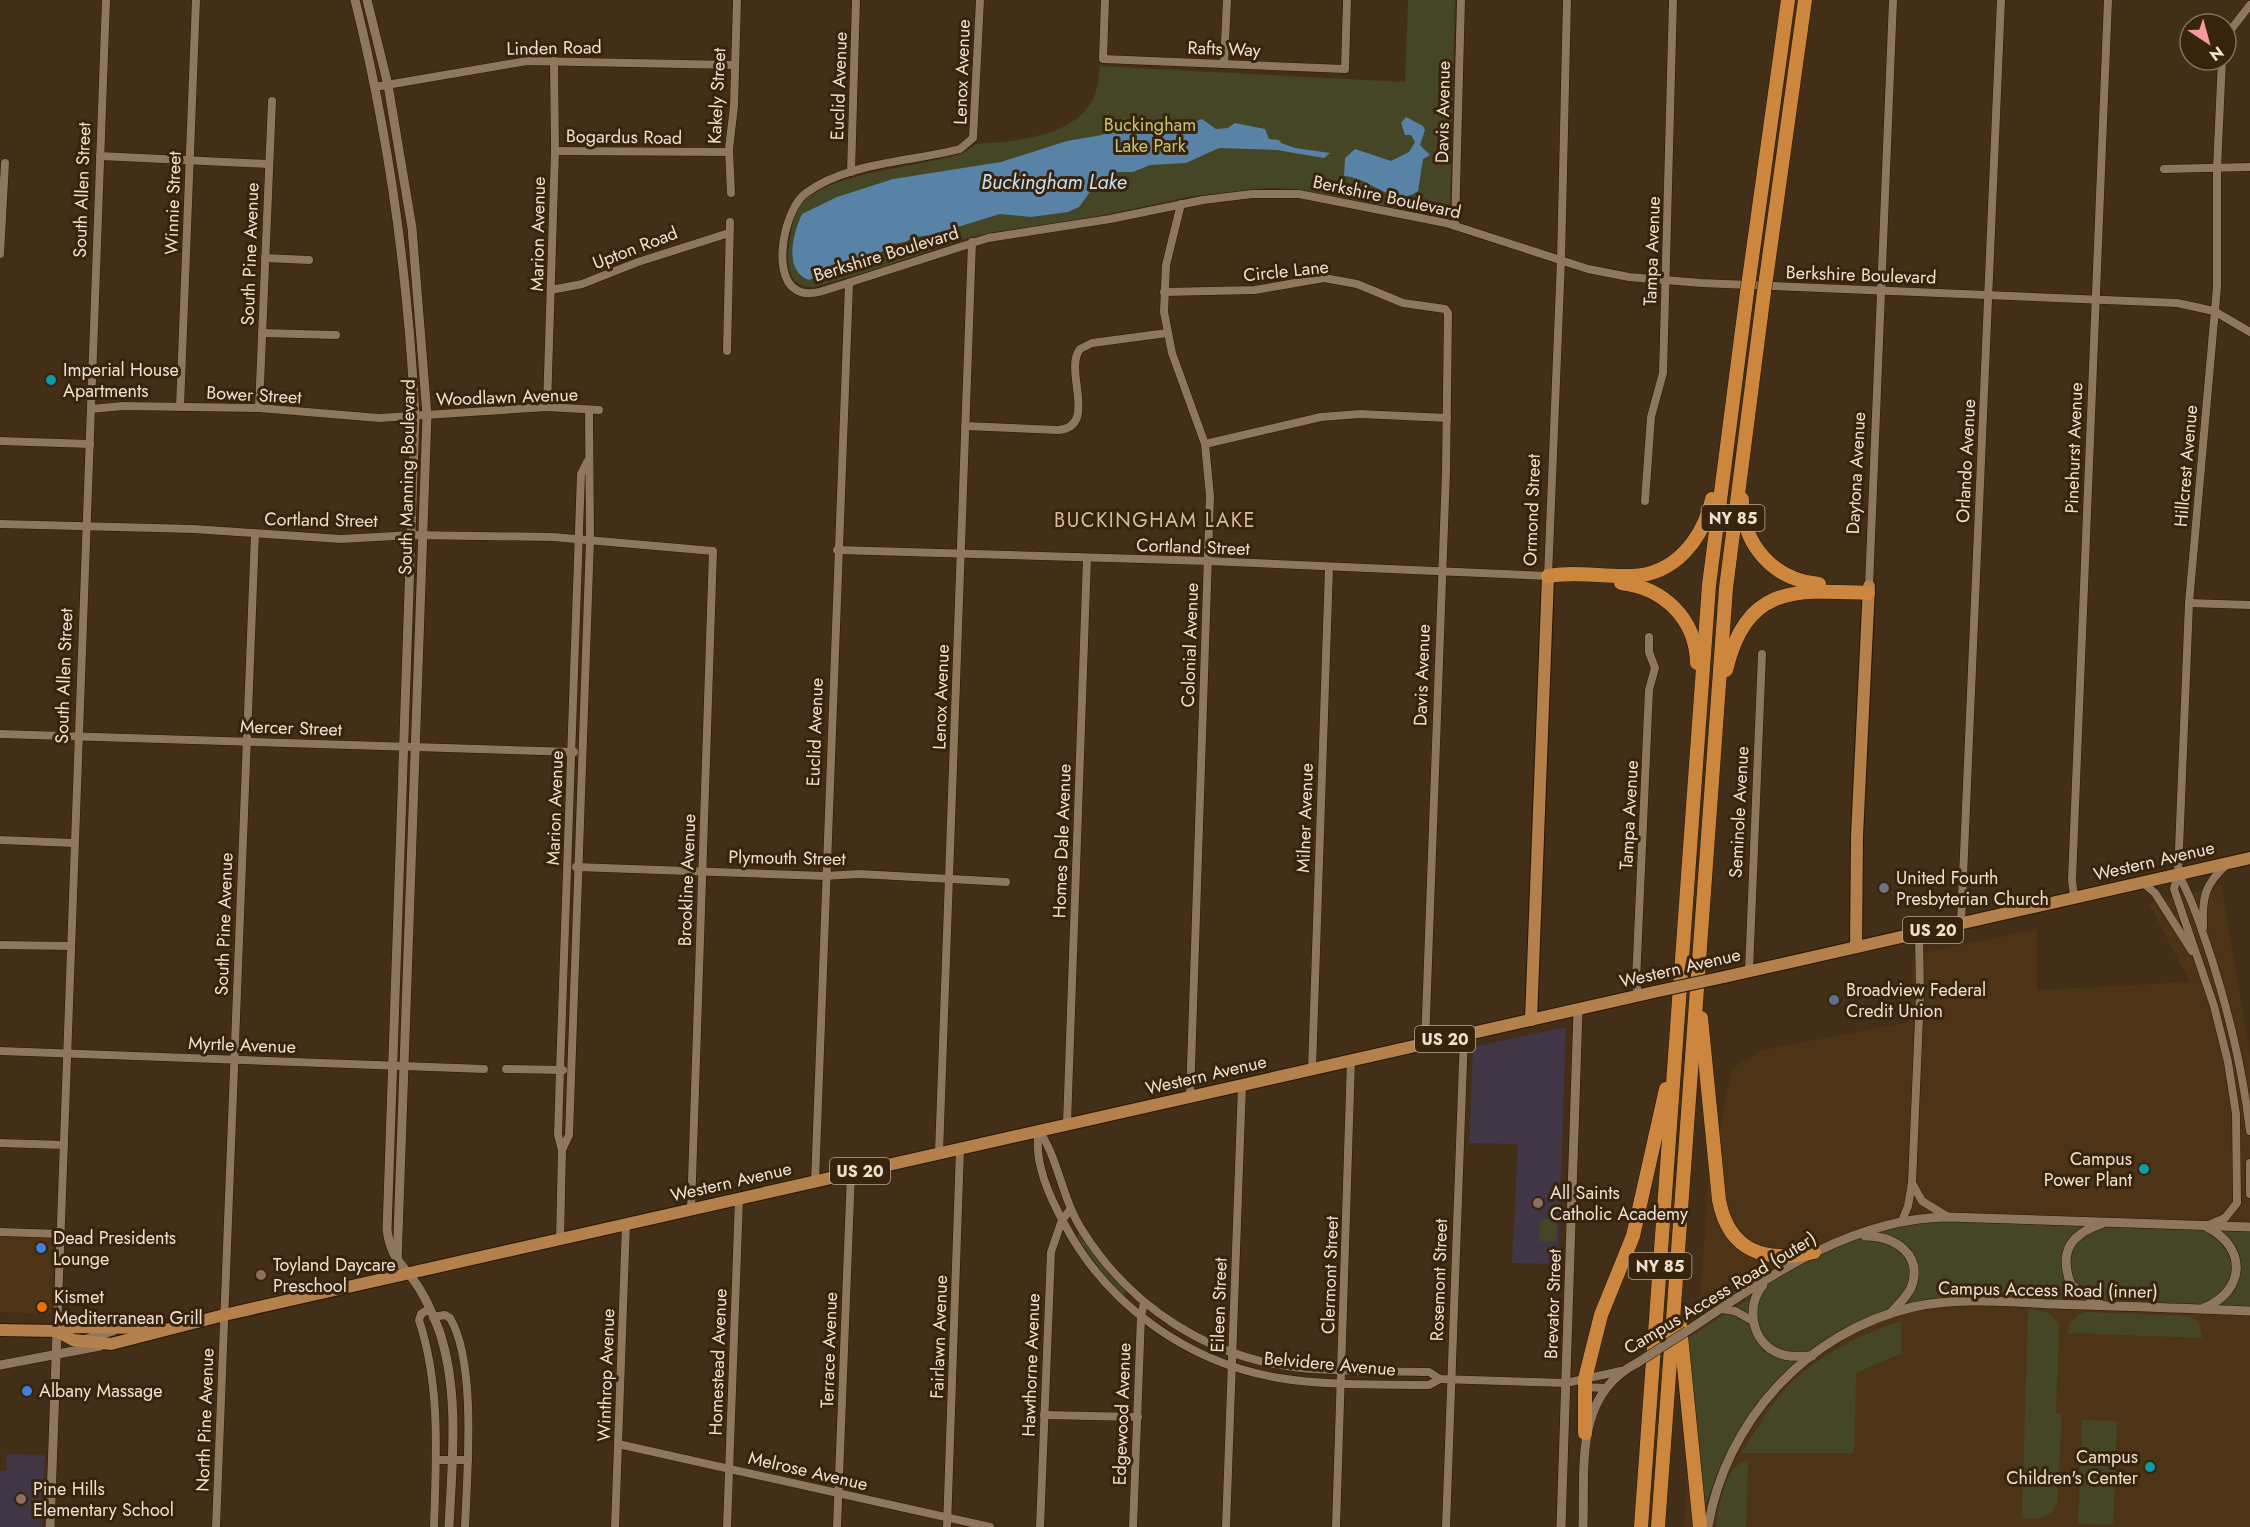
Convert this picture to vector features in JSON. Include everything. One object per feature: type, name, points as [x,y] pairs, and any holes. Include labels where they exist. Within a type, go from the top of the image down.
[{"type":"highway","name":"NY 85","points":[[1641,1527],[1713,542],[1788,0]]},
{"type":"highway","name":"NY 85","points":[[1658,1527],[1726,588],[1746,416],[1805,0]]},
{"type":"highway","points":[[1548,576],[1646,574],[1667,566],[1685,553],[1697,537],[1707,516],[1730,415]]},
{"type":"highway","points":[[1746,416],[1742,511],[1746,530],[1755,549],[1778,571],[1797,580],[1869,590]]},
{"type":"highway","points":[[1548,576],[1565,580],[1634,585],[1655,592],[1671,604],[1684,620],[1696,648],[1698,743]]},
{"type":"highway","points":[[1714,746],[1730,656],[1739,633],[1754,614],[1773,600],[1794,592],[1869,590]]},
{"type":"highway","points":[[1700,935],[1702,1023],[1719,1200],[1724,1220],[1741,1243],[1758,1253],[1779,1257],[1814,1252]]},
{"type":"highway","points":[[1585,1433],[1585,1384],[1601,1315],[1633,1236],[1666,1090],[1679,1004]]},
{"type":"highway","points":[[1682,1187],[1680,1338],[1700,1527]]},
{"type":"main road","name":"Ormond Street","points":[[1531,1020],[1548,576]]},
{"type":"main road","name":"Daytona Avenue","points":[[1856,947],[1857,836],[1869,590]]},
{"type":"main road","name":"Western Avenue","points":[[111,1344],[224,1314],[2250,858]]},
{"type":"main road","name":"US 20","points":[[57,1331],[65,1327],[123,1329]]},
{"type":"main road","name":"Western Avenue","points":[[123,1329],[169,1327]]},
{"type":"main road","name":"US 20","points":[[0,1330],[57,1331],[78,1341],[111,1344]]},
{"type":"street","name":"South Allen Street","points":[[50,1527],[106,0]]},
{"type":"street","name":"Winnie Street","points":[[180,407],[196,0]]},
{"type":"street","name":"South Manning Boulevard","points":[[355,0],[375,87],[392,182],[408,313],[416,416],[387,1230],[391,1251],[397,1263],[418,1286],[431,1313],[448,1370],[452,1460],[449,1527]]},
{"type":"street","name":"South Manning Boulevard","points":[[367,0],[388,85],[412,228],[421,312],[427,415],[406,1066],[397,1263]]},
{"type":"street","name":"Kakely Street","points":[[731,193],[729,152],[737,0]]},
{"type":"street","name":"Euclid Avenue","points":[[851,172],[856,0]]},
{"type":"street","name":"Lenox Avenue","points":[[969,143],[976,130],[980,0]]},
{"type":"street","name":"Rafts Way","points":[[1105,0],[1103,59],[1345,69],[1347,0]]},
{"type":"street","points":[[1224,64],[1227,0]]},
{"type":"street","name":"Davis Avenue","points":[[1455,226],[1461,0]]},
{"type":"street","name":"Ormond Street","points":[[1548,576],[1561,261],[1568,0]]},
{"type":"street","name":"Tampa Avenue","points":[[1645,501],[1651,417],[1663,373],[1673,0]]},
{"type":"street","name":"Daytona Avenue","points":[[1869,590],[1893,0]]},
{"type":"street","name":"Orlando Avenue","points":[[1961,923],[2001,0]]},
{"type":"street","name":"Pinehurst Avenue","points":[[2074,897],[2072,880],[2108,0]]},
{"type":"street","points":[[2238,20],[2250,5]]},
{"type":"street","name":"Linden Road","points":[[375,87],[505,64],[554,61],[735,65]]},
{"type":"street","name":"Marion Avenue","points":[[547,407],[555,151],[554,61]]},
{"type":"street","name":"Hillcrest Avenue","points":[[2199,961],[2174,889],[2178,874],[2189,603],[2217,287],[2217,168],[2221,72]]},
{"type":"street","name":"South Pine Avenue","points":[[259,408],[272,101]]},
{"type":"street","name":"Berkshire Boulevard","points":[[969,143],[950,151],[851,172],[819,185],[801,197],[791,209],[784,241],[784,270],[788,282],[795,289],[815,293],[849,284],[972,242],[1110,219],[1181,204],[1252,194],[1290,194],[1455,226],[1601,273],[1667,281],[2177,303],[2214,311],[2250,332]]},
{"type":"street","name":"Bogardus Road","points":[[555,151],[729,152]]},
{"type":"street","points":[[100,156],[268,164]]},
{"type":"street","points":[[0,254],[5,163]]},
{"type":"street","points":[[2164,169],[2250,167]]},
{"type":"street","points":[[392,182],[405,180]]},
{"type":"street","name":"Colonial Avenue","points":[[1181,204],[1167,254],[1164,292],[1167,333],[1205,444],[1210,496],[1190,1097]]},
{"type":"street","points":[[727,351],[730,222]]},
{"type":"street","points":[[399,230],[412,228]]},
{"type":"street","name":"Upton Road","points":[[551,290],[582,284],[638,262],[729,232]]},
{"type":"street","name":"Lenox Avenue","points":[[939,1154],[972,242]]},
{"type":"street","points":[[265,258],[309,260]]},
{"type":"street","name":"Circle Lane","points":[[1164,292],[1255,290],[1324,278],[1357,284],[1404,303],[1444,309]]},
{"type":"street","name":"Euclid Avenue","points":[[815,1182],[837,550],[849,284]]},
{"type":"street","name":"Davis Avenue","points":[[1425,1044],[1447,418],[1448,314],[1444,309]]},
{"type":"street","points":[[408,313],[421,312]]},
{"type":"street","points":[[262,333],[336,335]]},
{"type":"street","points":[[965,426],[1066,429],[1075,422],[1079,413],[1074,362],[1080,349],[1092,343],[1167,333]]},
{"type":"street","name":"Woodlawn Avenue","points":[[416,416],[547,407],[599,410]]},
{"type":"street","name":"Bower Street","points":[[91,409],[259,408],[360,417],[416,416]]},
{"type":"street","name":"Marion Avenue","points":[[562,1150],[569,1135],[590,540],[590,473],[587,462],[589,410]]},
{"type":"street","points":[[1205,444],[1295,421],[1336,415],[1447,418]]},
{"type":"street","points":[[0,441],[90,444]]},
{"type":"street","name":"Marion Avenue","points":[[560,1239],[562,1150],[558,1135],[571,752],[581,474],[587,462]]},
{"type":"street","name":"Cortland Street","points":[[0,524],[87,525],[341,539],[412,536],[580,539],[713,551]]},
{"type":"street","name":"South Pine Avenue","points":[[224,1314],[255,534]]},
{"type":"street","name":"Cortland Street","points":[[837,550],[1208,561],[1548,576]]},
{"type":"street","name":"Brookline Avenue","points":[[691,1210],[713,551]]},
{"type":"street","name":"Homes Dale Avenue","points":[[1067,1124],[1086,558]]},
{"type":"street","name":"Milner Avenue","points":[[1312,1069],[1329,568]]},
{"type":"street","points":[[2189,603],[2250,605]]},
{"type":"street","name":"Tampa Avenue","points":[[1638,996],[1636,981],[1649,690],[1655,668],[1649,652],[1649,637]]},
{"type":"street","points":[[408,641],[420,641]]},
{"type":"street","points":[[576,647],[586,648]]},
{"type":"street","name":"Seminole Avenue","points":[[1749,971],[1762,654]]},
{"type":"street","name":"Mercer Street","points":[[0,734],[581,752]]},
{"type":"street","points":[[0,840],[74,843]]},
{"type":"street","points":[[400,856],[413,856]]},
{"type":"street","points":[[2204,936],[2204,895],[2218,872],[2229,862]]},
{"type":"street","name":"Plymouth Street","points":[[568,867],[825,876],[859,874],[1006,882]]},
{"type":"street","points":[[2178,874],[2204,936],[2235,1036],[2250,1131]]},
{"type":"street","points":[[2142,882],[2155,893],[2199,961],[2228,1062],[2236,1114],[2237,1203],[2232,1212],[2204,1226]]},
{"type":"street","points":[[1902,1221],[1908,1206],[1912,1183],[1920,995],[1919,933]]},
{"type":"street","points":[[0,945],[71,946]]},
{"type":"street","points":[[396,952],[409,952]]},
{"type":"street","points":[[564,969],[574,969]]},
{"type":"street","name":"Brevator Street","points":[[1561,1527],[1578,1010]]},
{"type":"street","name":"Rosemont Street","points":[[1446,1527],[1464,1035]]},
{"type":"street","name":"Myrtle Avenue","points":[[0,1052],[484,1069]]},
{"type":"street","name":"Clermont Street","points":[[1336,1527],[1352,1060]]},
{"type":"street","points":[[506,1069],[571,1070]]},
{"type":"street","name":"Eileen Street","points":[[1226,1527],[1242,1085]]},
{"type":"street","name":"Belvidere Avenue","points":[[1039,1131],[1048,1143],[1070,1210],[1108,1266],[1144,1303],[1188,1333],[1232,1352],[1270,1363],[1342,1369],[1429,1372],[1440,1378],[1450,1379],[1585,1384],[1606,1388]]},
{"type":"street","name":"Belvidere Avenue","points":[[1039,1131],[1036,1145],[1039,1159],[1062,1220],[1096,1272],[1141,1316],[1180,1343],[1231,1366],[1280,1378],[1428,1386],[1440,1378]]},
{"type":"street","points":[[0,1143],[64,1145]]},
{"type":"street","name":"Fairlawn Avenue","points":[[947,1527],[960,1149]]},
{"type":"street","points":[[2250,1163],[2250,1194]]},
{"type":"street","points":[[390,1164],[402,1164]]},
{"type":"street","name":"Terrace Avenue","points":[[837,1527],[851,1173]]},
{"type":"street","points":[[1912,1183],[1922,1201],[1948,1217]]},
{"type":"street","name":"Homestead Avenue","points":[[727,1527],[739,1199]]},
{"type":"street","name":"Hawthorne Avenue","points":[[1040,1527],[1051,1252],[1062,1220],[1070,1210]]},
{"type":"street","name":"Campus Access Road (outer)","points":[[1583,1527],[1585,1433],[1594,1408],[1606,1388],[1627,1368],[1814,1252],[1902,1221],[1948,1217],[2250,1227]]},
{"type":"street","points":[[2102,1306],[2079,1293],[2071,1285],[2064,1262],[2068,1248],[2076,1237],[2085,1230],[2106,1222]]},
{"type":"street","name":"Winthrop Avenue","points":[[615,1527],[626,1224]]},
{"type":"street","points":[[2201,1309],[2221,1299],[2230,1290],[2236,1265],[2228,1243],[2220,1235],[2204,1226]]},
{"type":"street","points":[[0,1232],[61,1234]]},
{"type":"street","points":[[1856,1236],[1882,1236],[1893,1240],[1903,1248],[1911,1260],[1912,1286],[1890,1314]]},
{"type":"street","points":[[1774,1275],[1756,1296],[1753,1321],[1765,1345],[1772,1350],[1788,1356],[1812,1356]]},
{"type":"street","name":"Edgewood Avenue","points":[[1133,1527],[1141,1316],[1144,1303]]},
{"type":"street","name":"Campus Access Road (inner)","points":[[1708,1527],[1724,1471],[1740,1436],[1779,1383],[1844,1334],[1890,1314],[1927,1305],[1950,1303],[2250,1311]]},
{"type":"street","points":[[1721,1309],[1735,1311],[1753,1321]]},
{"type":"street","points":[[434,1527],[436,1460],[432,1368],[419,1320],[421,1314],[431,1313],[449,1317],[460,1345],[467,1400],[468,1460],[465,1527]]},
{"type":"street","name":"North Pine Avenue","points":[[216,1527],[224,1314]]},
{"type":"street","name":"Western Avenue","points":[[58,1353],[78,1341],[123,1329]]},
{"type":"street","name":"Western Avenue","points":[[0,1365],[111,1344]]},
{"type":"street","name":"Belvidere Avenue","points":[[1585,1384],[1627,1368]]},
{"type":"street","points":[[1044,1414],[1138,1417]]},
{"type":"street","name":"Melrose Avenue","points":[[618,1444],[990,1527]]},
{"type":"street","points":[[436,1460],[468,1460]]},
{"type":"shaded area","points":[[2221,885],[2250,1053],[2250,1527],[1684,1527],[1708,1186],[1732,1068],[1763,1050],[1909,1022],[1913,955],[2037,929],[2037,990],[2190,982],[2149,904]]},
{"type":"shaded area","name":"All Saints Catholic Academy","points":[[1566,1027],[1558,1264],[1512,1263],[1518,1144],[1469,1143],[1473,1047]]},
{"type":"shaded area","points":[[0,1236],[48,1237],[54,1242],[51,1314],[0,1312]]},
{"type":"shaded area","name":"Pine Hills Elementary School","points":[[7,1454],[45,1455],[42,1527],[0,1527],[0,1471],[6,1471]]},
{"type":"green space","name":"Buckingham Lake Park","points":[[1408,0],[1455,0],[1450,205],[1449,212],[1444,217],[1290,189],[1269,188],[1193,196],[1082,220],[971,237],[871,271],[814,287],[796,282],[792,276],[788,249],[793,222],[800,206],[819,190],[855,177],[961,154],[978,144],[1018,140],[1056,130],[1078,117],[1087,108],[1094,97],[1100,66],[1405,82]]},
{"type":"green space","points":[[1935,1217],[2250,1227],[2250,1311],[2028,1303],[1913,1307],[1844,1334],[1791,1371],[1759,1401],[1724,1456],[1705,1506],[1703,1506],[1686,1339],[1752,1297],[1766,1282],[1842,1241]]},
{"type":"green space","points":[[1540,1220],[1557,1220],[1556,1241],[1539,1241]]},
{"type":"green space","points":[[1079,1233],[1126,1290],[1125,1294],[1122,1295],[1101,1271],[1077,1237]]},
{"type":"green space","points":[[2028,1309],[2048,1312],[2059,1325],[2056,1414],[2062,1414],[2057,1504],[2047,1516],[2022,1518]]},
{"type":"green space","points":[[2086,1312],[2189,1316],[2199,1322],[2202,1338],[2068,1333],[2073,1320]]},
{"type":"green space","points":[[1901,1321],[1902,1349],[1900,1354],[1856,1373],[1854,1453],[1741,1453],[1776,1401],[1801,1374],[1841,1347],[1871,1332]]},
{"type":"green space","points":[[2082,1420],[2117,1421],[2113,1525],[2078,1524]]},
{"type":"green space","points":[[1748,1460],[1746,1527],[1716,1527],[1721,1498],[1728,1478],[1740,1463]]},
{"type":"water","points":[[1406,117],[1423,126],[1425,130],[1420,145],[1430,155],[1423,159],[1418,191],[1409,196],[1390,194],[1353,177],[1344,176],[1345,158],[1355,149],[1391,161],[1409,152],[1415,142],[1411,135],[1405,135],[1401,123]]},
{"type":"water","name":"Buckingham Lake","points":[[1123,119],[1148,125],[1167,122],[1186,125],[1202,119],[1216,129],[1228,128],[1235,123],[1265,129],[1269,139],[1279,140],[1295,148],[1330,153],[1324,158],[1277,150],[1219,148],[1186,163],[1150,165],[1133,172],[1116,172],[1095,185],[1079,207],[1068,212],[1031,217],[1000,214],[932,235],[914,237],[905,242],[891,244],[880,253],[835,264],[825,273],[809,280],[796,269],[792,251],[793,241],[802,214],[837,197],[893,179],[1001,162],[1067,141],[1102,135]]},
{"type":"place","name":"Imperial House Apartments","points":[[51,380]]},
{"type":"place","name":"United Fourth Presbyterian Church","points":[[1884,888]]},
{"type":"place","name":"Broadview Federal Credit Union","points":[[1834,1000]]},
{"type":"place","name":"Campus Power Plant","points":[[2144,1169]]},
{"type":"place","name":"All Saints Catholic Academy","points":[[1538,1203]]},
{"type":"place","name":"Dead Presidents Lounge","points":[[41,1248]]},
{"type":"place","name":"Toyland Daycare Preschool","points":[[261,1275]]},
{"type":"place","name":"Kismet Mediterranean Grill","points":[[42,1307]]},
{"type":"place","name":"Albany Massage","points":[[27,1391]]},
{"type":"place","name":"Campus Children's Center","points":[[2150,1467]]},
{"type":"place","name":"Pine Hills Elementary School","points":[[21,1499]]},
{"type":"district","name":"BUCKINGHAM LAKE","points":[[1155,520]]}]
